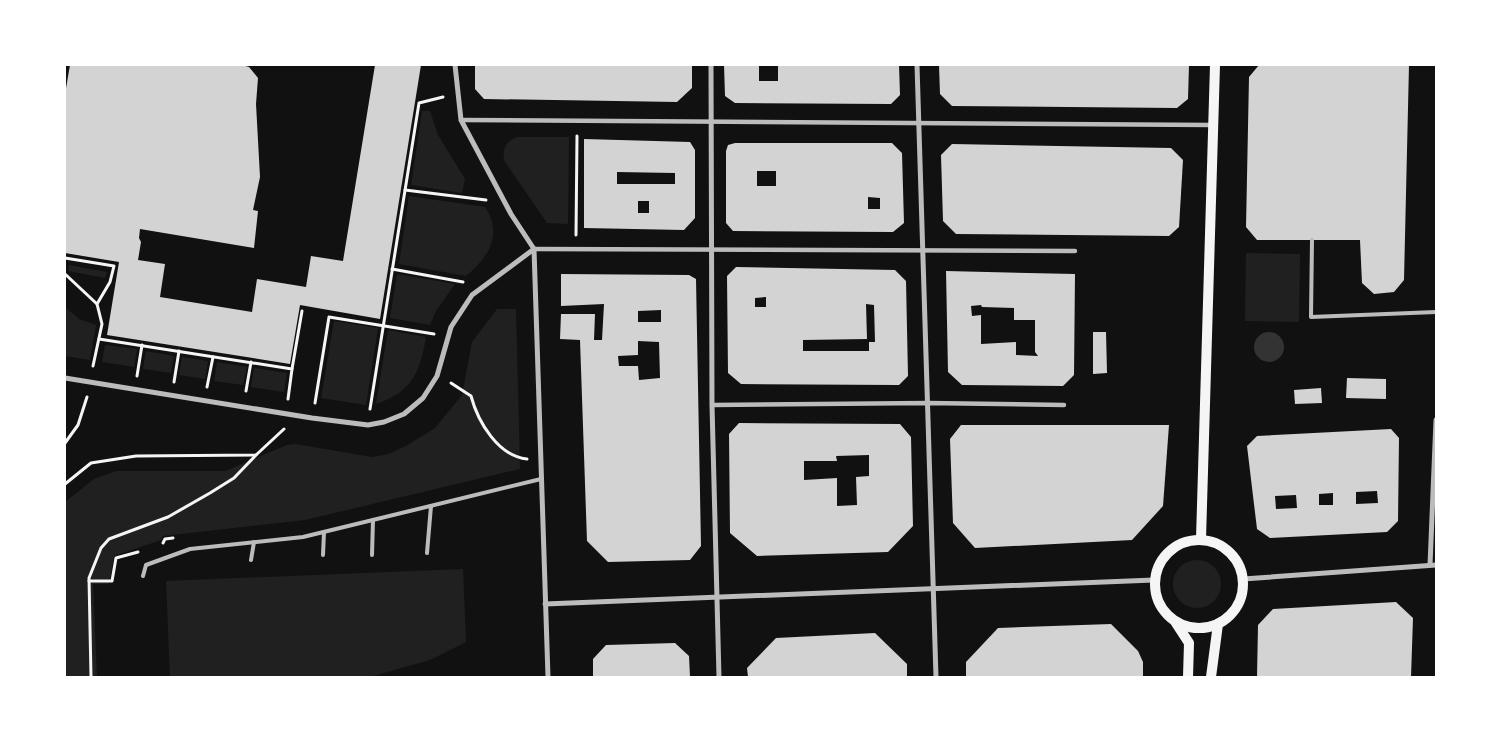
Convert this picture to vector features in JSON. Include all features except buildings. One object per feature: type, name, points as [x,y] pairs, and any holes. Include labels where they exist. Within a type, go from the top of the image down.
[{"type":"main road","points":[[1202,540],[1216,65]]},
{"type":"main road","points":[[1176,623],[1198,629],[1218,624],[1230,616],[1240,601],[1243,579],[1235,558],[1219,544],[1202,540],[1180,544],[1162,559],[1154,580],[1156,599],[1164,613],[1176,623],[1189,643],[1188,677]]},
{"type":"main road","points":[[1211,677],[1218,624]]},
{"type":"street","points":[[455,65],[461,120],[505,203],[534,249],[548,677]]},
{"type":"street","points":[[711,65],[712,405],[719,677]]},
{"type":"street","points":[[917,65],[935,588],[936,677]]},
{"type":"street","points":[[461,120],[1214,125]]},
{"type":"street","points":[[65,378],[285,414],[368,425],[384,422],[404,414],[423,398],[437,376],[448,336],[463,306],[472,295],[534,249],[1075,251]]},
{"type":"street","points":[[712,405],[928,403],[1064,405]]},
{"type":"street","points":[[1243,579],[1433,565],[1436,420]]},
{"type":"street","points":[[545,604],[1154,580]]},
{"type":"lane","points":[[1312,240],[1312,317],[1436,312]]},
{"type":"lane","points":[[143,576],[146,565],[190,549],[303,537],[541,478]]},
{"type":"lane","points":[[427,553],[431,506]]},
{"type":"lane","points":[[372,555],[373,520]]},
{"type":"lane","points":[[323,555],[324,532]]},
{"type":"lane","points":[[252,560],[254,542]]},
{"type":"path","points":[[368,425],[419,103],[458,94]]},
{"type":"path","points":[[576,249],[577,121]]},
{"type":"path","points":[[405,190],[505,203]]},
{"type":"path","points":[[65,258],[114,266],[110,282],[97,304]]},
{"type":"path","points":[[392,269],[484,286]]},
{"type":"path","points":[[65,274],[97,304],[102,324],[90,381],[78,425],[65,444]]},
{"type":"path","points":[[285,414],[302,311]]},
{"type":"path","points":[[312,418],[329,316],[448,336]]},
{"type":"path","points":[[99,339],[292,369]]},
{"type":"path","points":[[135,389],[142,346]]},
{"type":"path","points":[[171,395],[179,351]]},
{"type":"path","points":[[205,400],[213,357]]},
{"type":"path","points":[[244,407],[251,362]]},
{"type":"path","points":[[437,376],[471,396],[476,412],[484,426],[506,452],[520,458],[540,460]]},
{"type":"path","points":[[65,484],[90,463],[136,456],[256,455],[298,416]]},
{"type":"path","points":[[89,581],[110,581]]},
{"type":"shaded area","points":[[422,111],[430,111],[438,135],[465,179],[462,193],[411,185]]},
{"type":"shaded area","points":[[517,137],[569,137],[568,224],[547,223],[505,162],[505,146]]},
{"type":"shaded area","points":[[409,196],[485,207],[493,226],[491,244],[481,261],[466,276],[399,264]]},
{"type":"shaded area","points":[[1246,253],[1300,254],[1299,322],[1245,321]]},
{"type":"shaded area","points":[[69,265],[107,272],[105,278],[68,271]]},
{"type":"shaded area","points":[[397,274],[455,284],[436,311],[430,325],[390,318]]},
{"type":"shaded area","points":[[65,307],[79,319],[96,325],[90,360],[65,356]]},
{"type":"shaded area","points":[[497,309],[516,309],[520,469],[305,520],[163,536],[161,540],[114,556],[109,584],[93,584],[97,677],[65,677],[65,502],[94,479],[116,471],[225,471],[287,445],[296,444],[372,457],[389,454],[435,428],[462,395],[472,342]]},
{"type":"shaded area","points":[[334,321],[378,328],[366,405],[321,398]]},
{"type":"shaded area","points":[[388,330],[426,337],[421,361],[412,379],[398,393],[376,404]]},
{"type":"shaded area","points":[[1269,332],[1275,333],[1283,341],[1283,353],[1275,361],[1269,362],[1263,361],[1255,353],[1254,347],[1255,341],[1263,333]]},
{"type":"shaded area","points":[[105,345],[137,349],[134,367],[102,362]]},
{"type":"shaded area","points":[[146,351],[174,356],[171,373],[143,369]]},
{"type":"shaded area","points":[[182,357],[208,361],[205,379],[179,375]]},
{"type":"shaded area","points":[[217,362],[247,367],[243,385],[214,381]]},
{"type":"shaded area","points":[[254,368],[287,373],[284,392],[251,387]]},
{"type":"shaded area","points":[[1197,560],[1206,562],[1214,567],[1219,575],[1221,584],[1219,593],[1214,601],[1206,606],[1197,608],[1188,606],[1180,601],[1175,593],[1173,584],[1175,575],[1180,567],[1188,562]]},
{"type":"shaded area","points":[[463,569],[466,642],[430,660],[370,677],[170,677],[166,581]]}]
